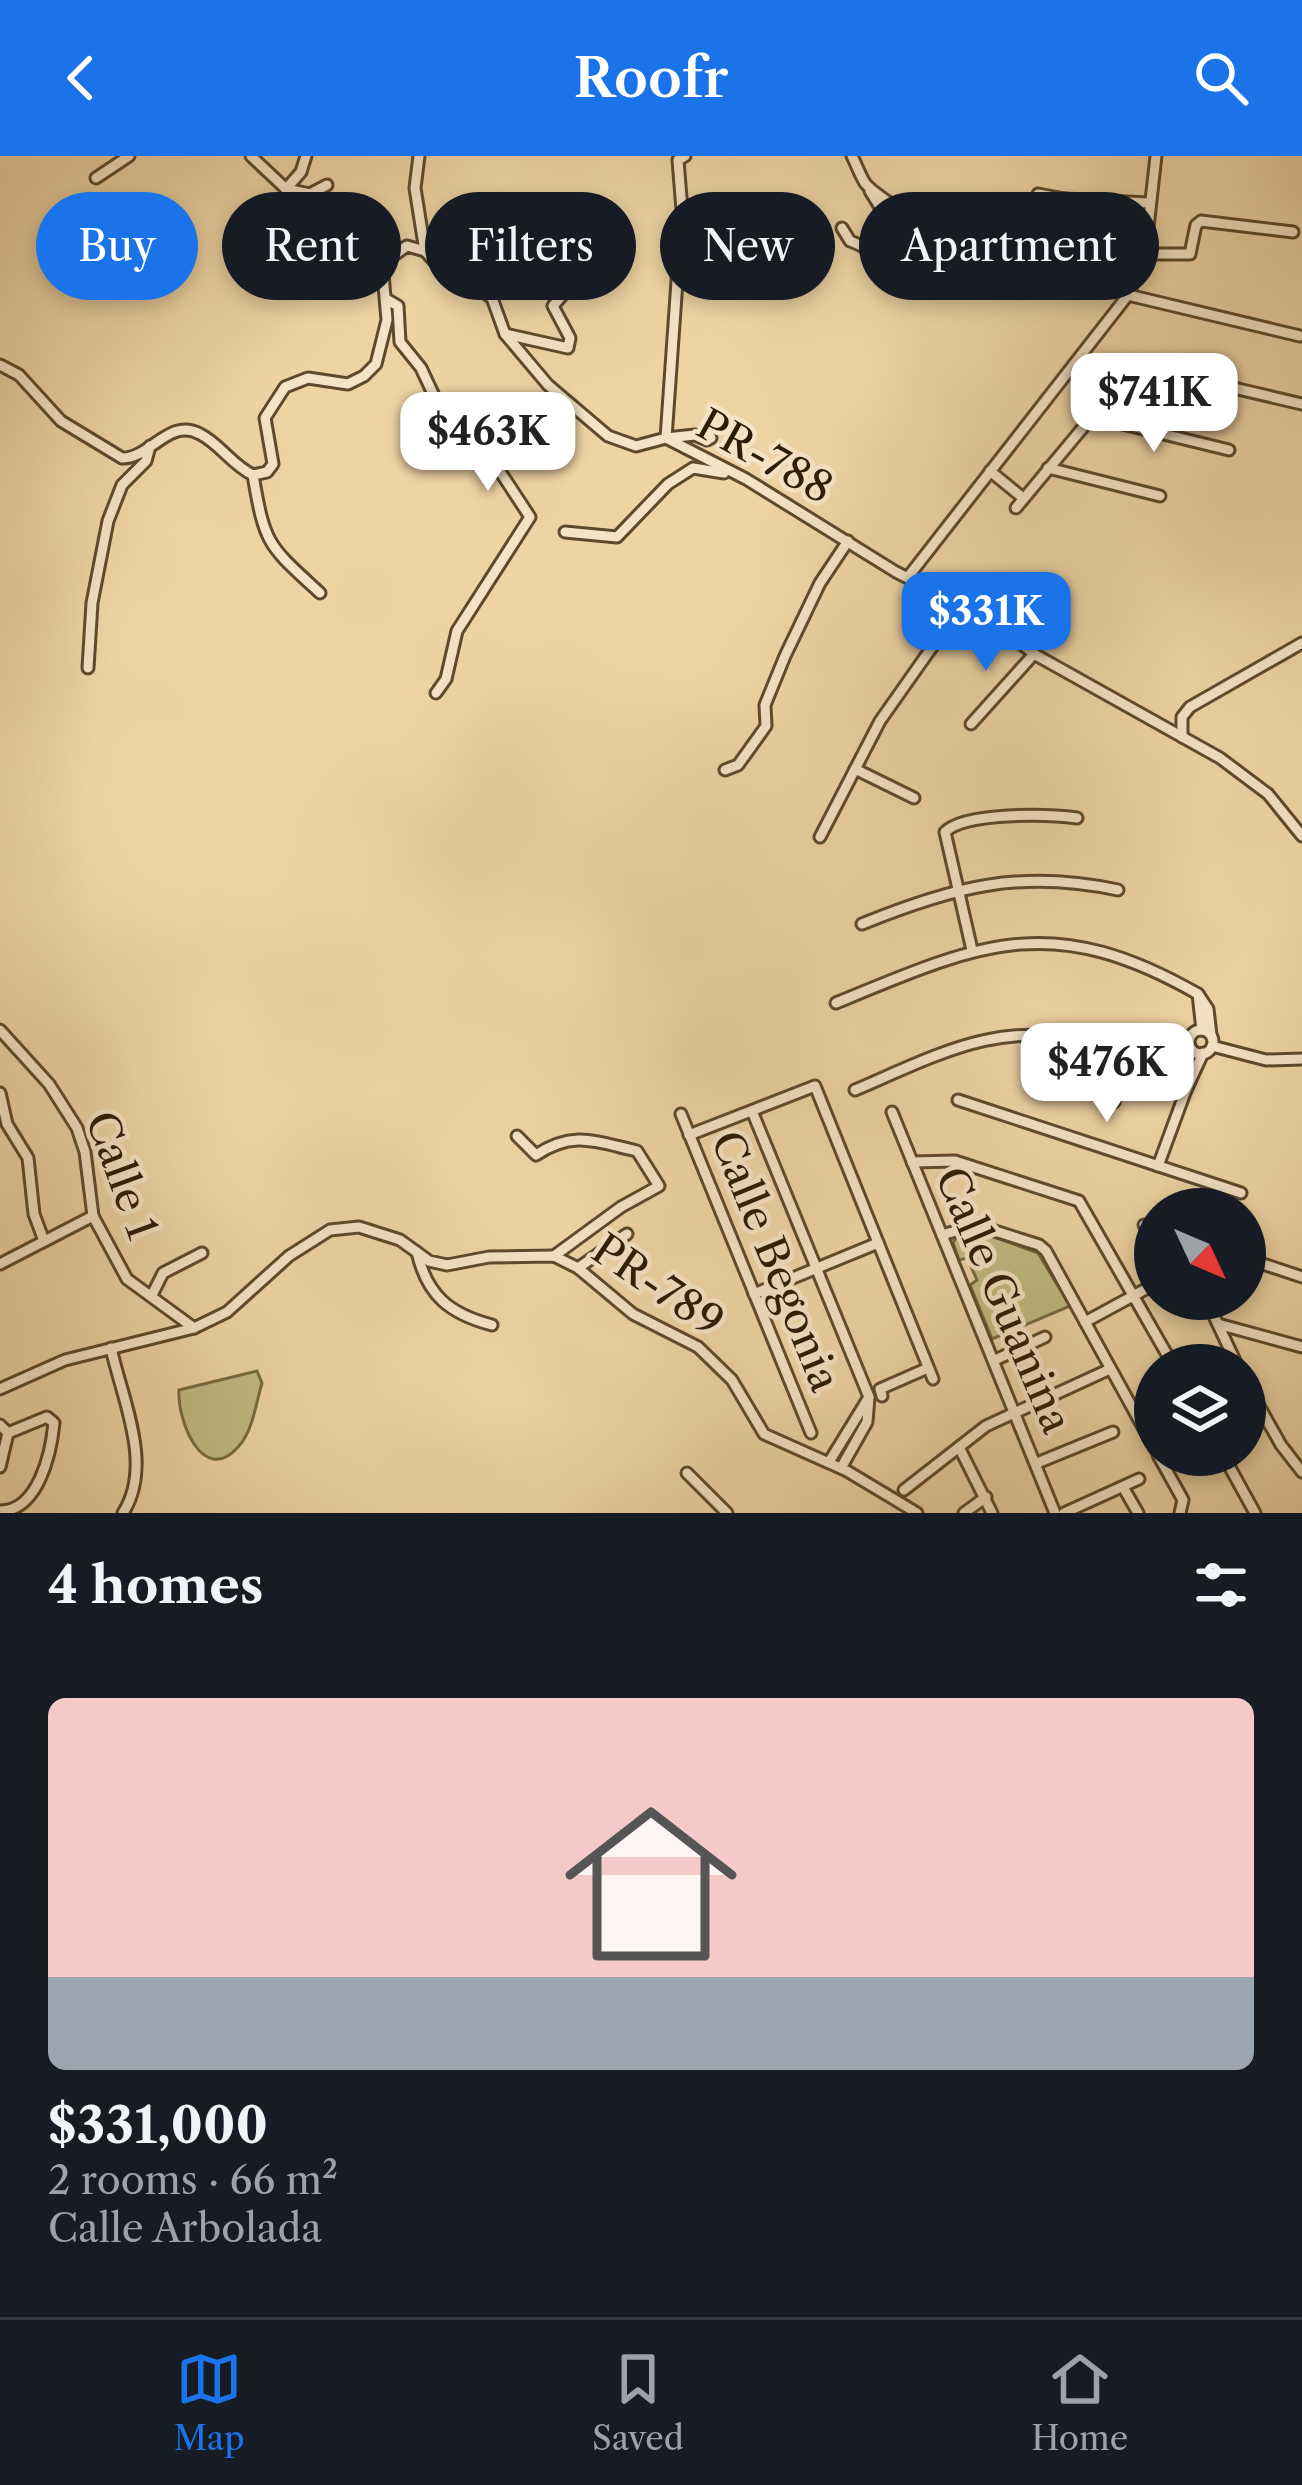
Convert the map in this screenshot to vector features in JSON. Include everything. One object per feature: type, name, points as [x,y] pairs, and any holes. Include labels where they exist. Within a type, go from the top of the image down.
[{"type":"street","points":[[96,178],[129,156]]},
{"type":"street","points":[[251,156],[286,189],[310,194],[326,184]]},
{"type":"street","points":[[286,189],[301,172],[306,156]]},
{"type":"street","points":[[401,251],[407,246],[425,251],[415,188],[419,156]]},
{"type":"street","points":[[685,156],[678,160],[682,210],[666,438],[694,435],[710,440],[709,435]]},
{"type":"street","points":[[852,156],[871,192]]},
{"type":"street","points":[[1151,192],[1156,156]]},
{"type":"street","points":[[842,228],[850,241],[902,268],[912,269],[923,260],[927,245],[920,227],[867,186]]},
{"type":"street","points":[[1159,254],[1190,254],[1201,220],[1293,232]]},
{"type":"street","points":[[0,365],[20,375],[61,421],[122,458],[132,459],[174,430],[199,432],[234,466],[253,476],[273,464],[265,418],[285,387],[308,378],[347,383],[376,364],[387,320],[386,300]]},
{"type":"street","points":[[388,300],[398,306],[400,342],[422,368],[435,398],[482,444],[530,517],[457,631],[446,679],[436,693]]},
{"type":"street","name":"PR-788","points":[[493,300],[505,334],[548,386],[608,436],[636,446],[666,438],[746,479],[908,577],[994,622],[1034,654],[1220,758],[1268,794],[1300,827]]},
{"type":"street","points":[[505,334],[568,348],[570,338],[553,305],[558,300]]},
{"type":"street","points":[[908,577],[1125,300]]},
{"type":"street","points":[[1145,300],[1300,336]]},
{"type":"street","points":[[990,471],[1020,503],[1135,365],[1302,404]]},
{"type":"street","points":[[1090,416],[1229,450]]},
{"type":"street","points":[[88,668],[92,603],[108,521],[122,485],[146,461],[150,446]]},
{"type":"street","points":[[565,532],[617,538],[668,484],[692,468],[746,479]]},
{"type":"street","points":[[1048,468],[1160,496]]},
{"type":"street","points":[[253,476],[270,547],[320,593]]},
{"type":"street","points":[[724,770],[738,765],[766,727],[765,705],[785,656],[820,583],[848,541]]},
{"type":"street","points":[[820,837],[892,703],[961,606]]},
{"type":"street","points":[[1182,737],[1181,717],[1190,707],[1302,643]]},
{"type":"street","points":[[970,724],[1034,654]]},
{"type":"street","points":[[855,769],[914,798]]},
{"type":"street","points":[[972,950],[945,832],[950,826],[1007,817],[1077,818]]},
{"type":"street","points":[[862,924],[958,889],[1028,879],[1118,890]]},
{"type":"street","points":[[836,1003],[972,950],[1016,943],[1067,944],[1135,961],[1198,994],[1205,1009],[1204,1043],[1181,1077],[1186,1090],[1158,1166]]},
{"type":"street","name":"Calle 1","points":[[0,1030],[49,1084],[77,1128],[86,1152],[93,1216],[127,1280],[194,1328]]},
{"type":"street","points":[[855,1090],[984,1038],[1021,1034],[1093,1045],[1186,1090]]},
{"type":"street","points":[[1052,1080],[1066,1039]]},
{"type":"street","points":[[1204,1043],[1266,1060],[1302,1059]]},
{"type":"street","points":[[1114,1102],[1128,1060]]},
{"type":"street","points":[[689,1135],[815,1086],[931,1374],[880,1389],[882,1396]]},
{"type":"street","points":[[0,1093],[7,1124],[28,1158],[34,1214],[44,1240]]},
{"type":"street","points":[[958,1100],[1226,1188]]},
{"type":"street","points":[[752,1111],[869,1397],[867,1421],[835,1465]]},
{"type":"street","name":"Calle Guanina","points":[[892,1112],[1060,1513]]},
{"type":"street","name":"Calle Begonia","points":[[681,1114],[811,1433]]},
{"type":"street","points":[[517,1136],[536,1155],[556,1142],[578,1138],[638,1151],[659,1186],[554,1256]]},
{"type":"street","points":[[912,1162],[955,1161],[1079,1202],[1134,1294],[1084,1322]]},
{"type":"street","points":[[0,1264],[93,1216]]},
{"type":"street","points":[[942,1235],[976,1225],[1039,1245],[1134,1412]]},
{"type":"street","name":"PR-789","points":[[0,1389],[65,1360],[194,1328],[227,1312],[289,1256],[330,1230],[374,1229],[429,1261],[447,1265],[490,1257],[554,1256],[578,1268],[633,1314],[704,1353],[732,1380],[764,1434],[835,1465],[917,1513]]},
{"type":"street","points":[[578,1268],[627,1234]]},
{"type":"street","points":[[754,1294],[878,1243]]},
{"type":"street","points":[[417,1252],[422,1274],[444,1304],[460,1317],[492,1325]]},
{"type":"street","points":[[152,1295],[163,1273],[202,1253]]},
{"type":"street","points":[[1266,1265],[1302,1277]]},
{"type":"street","points":[[1216,1320],[1227,1344]]},
{"type":"street","points":[[1218,1324],[1302,1348]]},
{"type":"street","points":[[995,1360],[1045,1337]]},
{"type":"street","points":[[111,1348],[137,1456],[130,1503],[123,1513]]},
{"type":"street","points":[[904,1490],[986,1426],[1110,1369]]},
{"type":"street","points":[[0,1467],[4,1429],[47,1417],[54,1423],[42,1473],[28,1499],[12,1511],[0,1511]]},
{"type":"street","points":[[1266,1418],[1302,1472]]},
{"type":"street","points":[[1036,1463],[1113,1432]]},
{"type":"street","points":[[959,1447],[992,1513]]},
{"type":"street","points":[[687,1473],[727,1513]]},
{"type":"street","points":[[1170,1476],[1183,1500],[1180,1513]]},
{"type":"street","points":[[1234,1476],[1252,1511]]},
{"type":"street","points":[[1060,1513],[1139,1479]]},
{"type":"street","points":[[1123,1487],[1138,1513]]},
{"type":"street","points":[[964,1513],[986,1498]]},
{"type":"shaded area","points":[[980,1232],[1038,1253],[1070,1306],[992,1339],[970,1285],[977,1280],[967,1258],[959,1260],[953,1243],[958,1235]]},
{"type":"shaded area","points":[[257,1371],[262,1383],[244,1440],[226,1457],[204,1455],[182,1417],[179,1390]]}]
